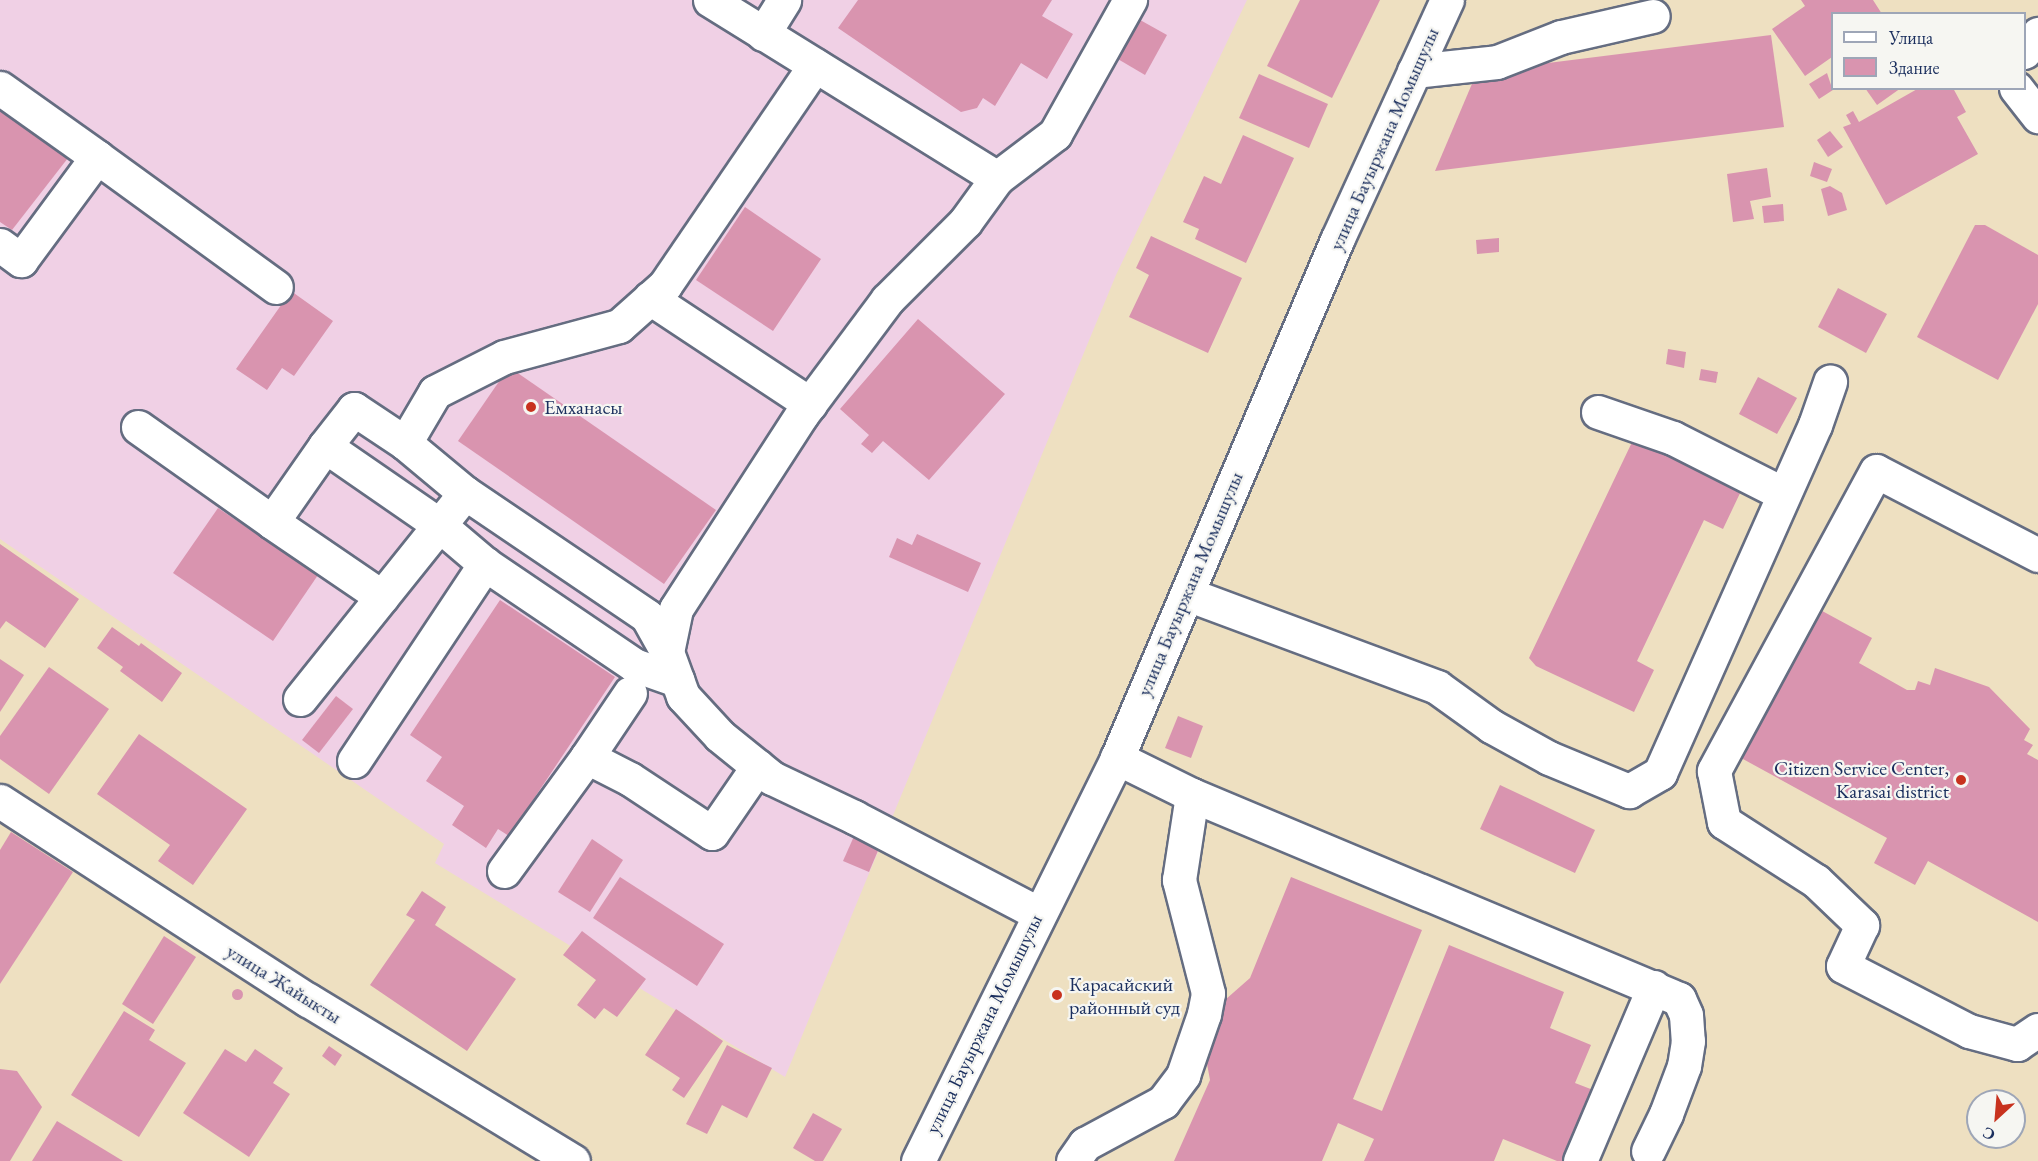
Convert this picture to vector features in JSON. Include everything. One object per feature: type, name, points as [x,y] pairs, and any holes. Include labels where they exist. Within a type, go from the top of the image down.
[{"type":"street","points":[[710,0],[997,178]]},
{"type":"street","points":[[763,34],[784,0]]},
{"type":"street","points":[[672,666],[676,609],[810,404],[887,300],[965,222],[997,178],[1056,134],[1130,0]]},
{"type":"street","name":"улица Бауыржана Момышулы","points":[[918,1161],[1038,913],[1117,758],[1337,240],[1447,0]]},
{"type":"street","points":[[1414,71],[1497,62],[1561,36],[1653,16]]},
{"type":"street","points":[[2026,51],[2038,34]]},
{"type":"street","points":[[405,443],[435,392],[504,357],[619,326],[665,285],[814,65]]},
{"type":"street","points":[[0,88],[276,287]]},
{"type":"street","points":[[2018,90],[2038,116]]},
{"type":"street","points":[[0,245],[21,260],[97,157]]},
{"type":"street","points":[[650,298],[810,404]]},
{"type":"street","points":[[1187,594],[1437,687],[1491,726],[1549,758],[1629,791],[1660,773],[1815,425],[1830,382]]},
{"type":"street","points":[[272,522],[354,409],[405,443],[465,493],[647,616],[672,666],[683,696],[720,736],[772,778],[854,817],[1038,913]]},
{"type":"street","points":[[1598,412],[1673,438],[1784,494]]},
{"type":"street","points":[[138,427],[382,597]]},
{"type":"street","points":[[325,446],[438,524],[485,564],[634,665],[672,666]]},
{"type":"street","points":[[2038,555],[1876,471],[1714,771],[1724,822],[1816,882],[1862,925],[1843,966],[1969,1031],[2017,1044],[2038,1030]]},
{"type":"street","points":[[300,699],[465,493]]},
{"type":"street","points":[[354,760],[485,564]]},
{"type":"street","points":[[504,871],[587,757],[630,693]]},
{"type":"street","points":[[587,757],[630,779],[712,833],[758,766]]},
{"type":"street","points":[[1117,758],[1191,795],[1679,999],[1686,1015],[1688,1041],[1684,1066],[1666,1114],[1648,1151]]},
{"type":"street","points":[[1073,1161],[1085,1144],[1163,1102],[1183,1076],[1193,1049],[1208,993],[1179,880],[1191,795]]},
{"type":"street","name":"улица Жайыкты","points":[[0,801],[308,1000],[573,1161]]},
{"type":"street","points":[[1580,1161],[1654,987]]},
{"type":"shaded area","name":"Емханасы","points":[[0,0],[1247,0],[1116,275],[785,1077],[435,863],[444,844],[0,539]]},
{"type":"building","points":[[858,0],[1052,0],[1042,16],[1073,34],[1047,79],[1021,63],[995,106],[983,98],[977,108],[961,112],[838,28]]},
{"type":"building","points":[[1300,0],[1380,0],[1332,98],[1267,66]]},
{"type":"building","points":[[1801,0],[1873,0],[1881,12],[1831,12],[1831,58],[1805,76],[1772,29],[1805,6]]},
{"type":"building","points":[[1133,16],[1167,35],[1145,75],[1111,55]]},
{"type":"building","points":[[1771,35],[1784,127],[1435,171],[1477,72]]},
{"type":"building","points":[[1827,73],[1831,90],[1833,90],[1819,99],[1809,84]]},
{"type":"building","points":[[1259,74],[1328,104],[1309,148],[1239,118]]},
{"type":"building","points":[[1866,90],[1898,90],[1877,105]]},
{"type":"building","points":[[1915,90],[1954,90],[1966,112],[1957,117],[1978,154],[1886,205],[1843,127],[1851,124],[1846,115],[1853,111],[1859,122]]},
{"type":"building","points":[[0,111],[68,158],[12,230],[0,222]]},
{"type":"building","points":[[1830,131],[1843,147],[1828,157],[1817,140]]},
{"type":"building","points":[[1243,135],[1294,158],[1246,263],[1195,239],[1199,229],[1183,222],[1204,176],[1221,184]]},
{"type":"building","points":[[1814,162],[1832,169],[1827,182],[1810,176]]},
{"type":"building","points":[[1767,168],[1771,197],[1750,201],[1754,219],[1733,222],[1727,174]]},
{"type":"building","points":[[1830,186],[1842,193],[1847,210],[1828,216],[1821,189]]},
{"type":"building","points":[[1783,204],[1784,221],[1764,223],[1762,206]]},
{"type":"building","points":[[745,207],[821,259],[773,331],[696,280]]},
{"type":"building","points":[[1975,225],[1985,225],[2038,255],[2038,304],[1998,380],[1917,337]]},
{"type":"building","points":[[1151,236],[1242,278],[1208,353],[1129,317],[1149,275],[1136,268]]},
{"type":"building","points":[[1499,238],[1499,252],[1477,254],[1476,240]]},
{"type":"building","points":[[1838,288],[1887,314],[1866,353],[1818,327]]},
{"type":"building","points":[[291,291],[333,321],[294,376],[282,368],[267,390],[236,369]]},
{"type":"building","points":[[918,319],[1005,394],[929,480],[883,441],[872,453],[861,444],[869,435],[840,409]]},
{"type":"building","points":[[1668,349],[1686,352],[1684,368],[1666,364]]},
{"type":"building","points":[[509,367],[716,510],[664,584],[458,441]]},
{"type":"building","points":[[1701,369],[1718,372],[1716,383],[1699,380]]},
{"type":"building","points":[[1758,377],[1797,398],[1777,434],[1739,414]]},
{"type":"building","points":[[1634,438],[1742,489],[1723,529],[1704,520],[1637,661],[1654,670],[1634,712],[1536,666],[1529,658]]},
{"type":"building","points":[[218,508],[318,575],[273,641],[173,573]]},
{"type":"building","points":[[917,534],[981,563],[968,592],[889,557],[897,538],[912,545]]},
{"type":"building","points":[[0,544],[79,599],[45,648],[6,621],[0,629]]},
{"type":"building","points":[[500,600],[615,677],[509,836],[498,829],[486,848],[452,825],[464,806],[426,781],[442,757],[410,735]]},
{"type":"building","points":[[1813,606],[1872,638],[1859,663],[1907,690],[1915,690],[1918,681],[1930,685],[1935,668],[1989,687],[2030,729],[2024,740],[2033,745],[2027,754],[2038,760],[2038,922],[1928,861],[1915,885],[1874,863],[1887,838],[1732,753]]},
{"type":"building","points":[[112,627],[139,646],[141,643],[182,673],[162,702],[120,671],[123,667],[97,648]]},
{"type":"building","points":[[0,659],[24,675],[0,712]]},
{"type":"building","points":[[49,667],[109,709],[49,794],[0,759],[0,736]]},
{"type":"building","points":[[336,696],[353,709],[319,753],[302,740]]},
{"type":"building","points":[[1178,716],[1203,726],[1191,758],[1165,748]]},
{"type":"building","points":[[139,734],[247,809],[193,885],[158,861],[170,845],[97,794]]},
{"type":"building","points":[[1500,785],[1595,830],[1575,873],[1480,829]]},
{"type":"building","points":[[11,832],[73,872],[0,984],[0,850]]},
{"type":"building","points":[[855,834],[880,846],[869,872],[843,861]]},
{"type":"building","points":[[592,839],[623,860],[590,912],[558,892]]},
{"type":"building","points":[[620,877],[724,944],[697,986],[593,918]]},
{"type":"building","points":[[1291,877],[1422,930],[1353,1099],[1382,1111],[1449,945],[1564,992],[1550,1028],[1591,1045],[1575,1083],[1601,1093],[1574,1161],[1557,1161],[1503,1139],[1494,1161],[1364,1161],[1374,1139],[1338,1123],[1322,1161],[1174,1161],[1210,1080],[1205,1053],[1217,1007],[1250,978]]},
{"type":"building","points":[[422,891],[446,907],[435,925],[516,979],[467,1051],[370,985],[415,920],[406,915]]},
{"type":"building","points":[[582,931],[646,979],[617,1017],[604,1008],[595,1019],[577,1005],[596,980],[563,955]]},
{"type":"building","points":[[164,936],[196,957],[153,1024],[122,1004]]},
{"type":"building","points":[[237,988],[243,994],[237,1000],[231,994]]},
{"type":"building","points":[[676,1009],[723,1041],[684,1098],[672,1090],[680,1078],[645,1055]]},
{"type":"building","points":[[124,1011],[155,1030],[149,1040],[186,1063],[139,1137],[71,1095]]},
{"type":"building","points":[[727,1045],[772,1068],[747,1118],[722,1105],[707,1134],[686,1124]]},
{"type":"building","points":[[329,1046],[342,1055],[335,1066],[322,1056]]},
{"type":"building","points":[[225,1049],[246,1062],[255,1049],[283,1068],[273,1083],[290,1094],[249,1157],[183,1113]]},
{"type":"building","points":[[0,1069],[17,1071],[42,1107],[10,1161],[0,1161]]},
{"type":"building","points":[[813,1113],[842,1129],[823,1161],[815,1161],[793,1148]]},
{"type":"building","points":[[57,1121],[123,1161],[32,1161]]},
{"type":"place","name":"Емханасы","points":[[531,407]]},
{"type":"place","name":"Citizen Service Center, Karasai district","points":[[1961,780]]},
{"type":"place","name":"Карасайский районный суд","points":[[1057,995]]}]
